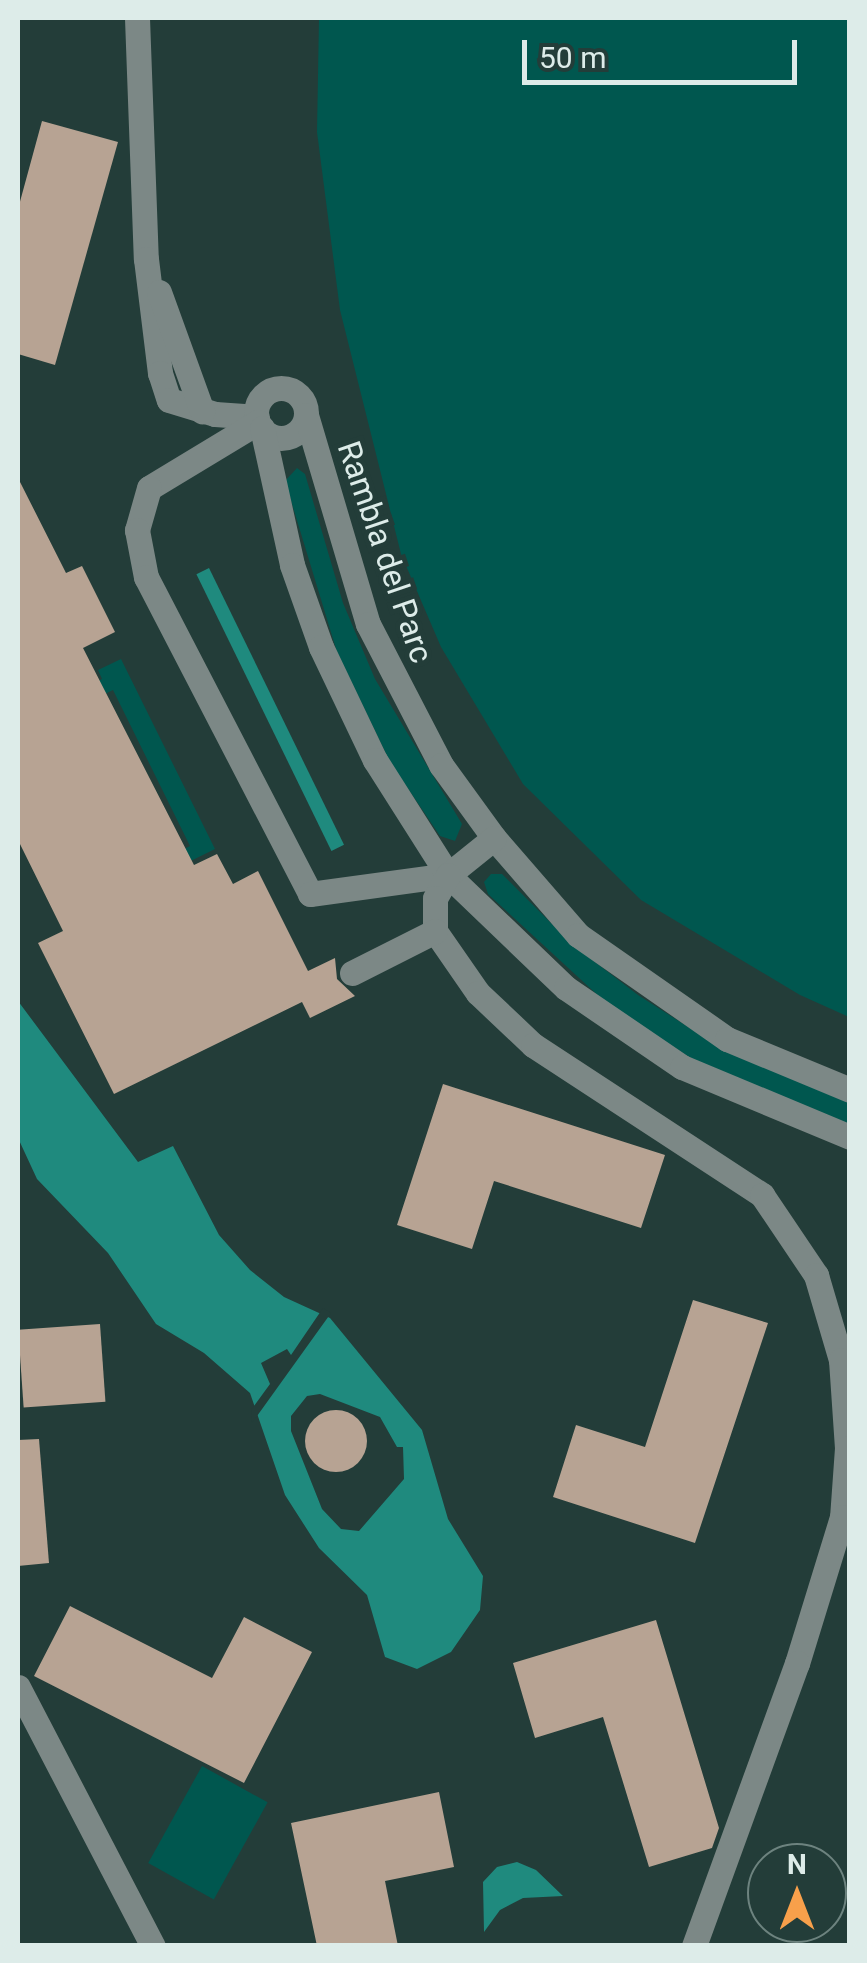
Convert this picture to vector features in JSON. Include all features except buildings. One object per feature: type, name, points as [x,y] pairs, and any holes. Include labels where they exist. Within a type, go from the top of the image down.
[{"type":"lane","points":[[137,18],[146,259],[168,400],[259,422],[288,437],[306,416],[300,397],[279,389],[262,398],[259,422],[292,565],[321,647],[375,760],[448,876],[566,988],[682,1067],[850,1137]]},
{"type":"lane","points":[[146,259],[202,410]]},
{"type":"lane","name":"Rambla del Parc","points":[[306,416],[368,624],[441,765],[494,838],[578,935],[728,1039],[850,1090]]},
{"type":"lane","points":[[259,422],[149,488],[137,530],[146,577],[310,894],[448,876]]},
{"type":"lane","points":[[494,838],[448,876],[435,898],[435,932],[478,993],[533,1044],[762,1195],[804,1250],[833,1319],[845,1402],[842,1517],[798,1664],[694,1946]]},
{"type":"lane","points":[[352,973],[435,932]]},
{"type":"lane","points":[[18,1686],[152,1946]]},
{"type":"shaded area","points":[[319,18],[849,18],[849,1017],[800,995],[641,900],[523,784],[441,647],[401,554],[340,310],[317,132]]},
{"type":"shaded area","points":[[297,468],[305,474],[343,603],[375,679],[462,824],[455,841],[440,836],[390,762],[337,652],[285,481]]},
{"type":"shaded area","points":[[209,568],[344,845],[331,851],[196,574]]},
{"type":"shaded area","points":[[121,659],[215,849],[130,891],[124,880],[190,846],[113,690],[45,723],[39,711],[102,679],[98,670]]},
{"type":"shaded area","points":[[491,874],[502,874],[573,945],[638,995],[721,1048],[849,1103],[849,1128],[692,1059],[603,1000],[488,894],[484,882]]},
{"type":"shaded area","points":[[18,1001],[138,1162],[173,1146],[219,1235],[250,1270],[284,1297],[330,1318],[422,1430],[448,1519],[483,1576],[480,1610],[451,1652],[417,1669],[385,1657],[367,1595],[319,1548],[285,1495],[250,1393],[204,1353],[156,1324],[108,1253],[37,1179],[18,1138]],"holes":[[[320,1394],[380,1417],[397,1447],[403,1447],[404,1479],[359,1531],[341,1529],[322,1509],[291,1431],[291,1416],[307,1396]]]},
{"type":"shaded area","points":[[202,1766],[268,1802],[214,1899],[148,1863]]},
{"type":"shaded area","points":[[517,1862],[536,1870],[563,1896],[523,1898],[500,1910],[484,1932],[483,1882],[497,1867]]},
{"type":"pier","points":[[323,1308],[331,1313],[252,1423],[251,1410],[270,1384],[261,1363],[287,1349],[291,1355]]}]
